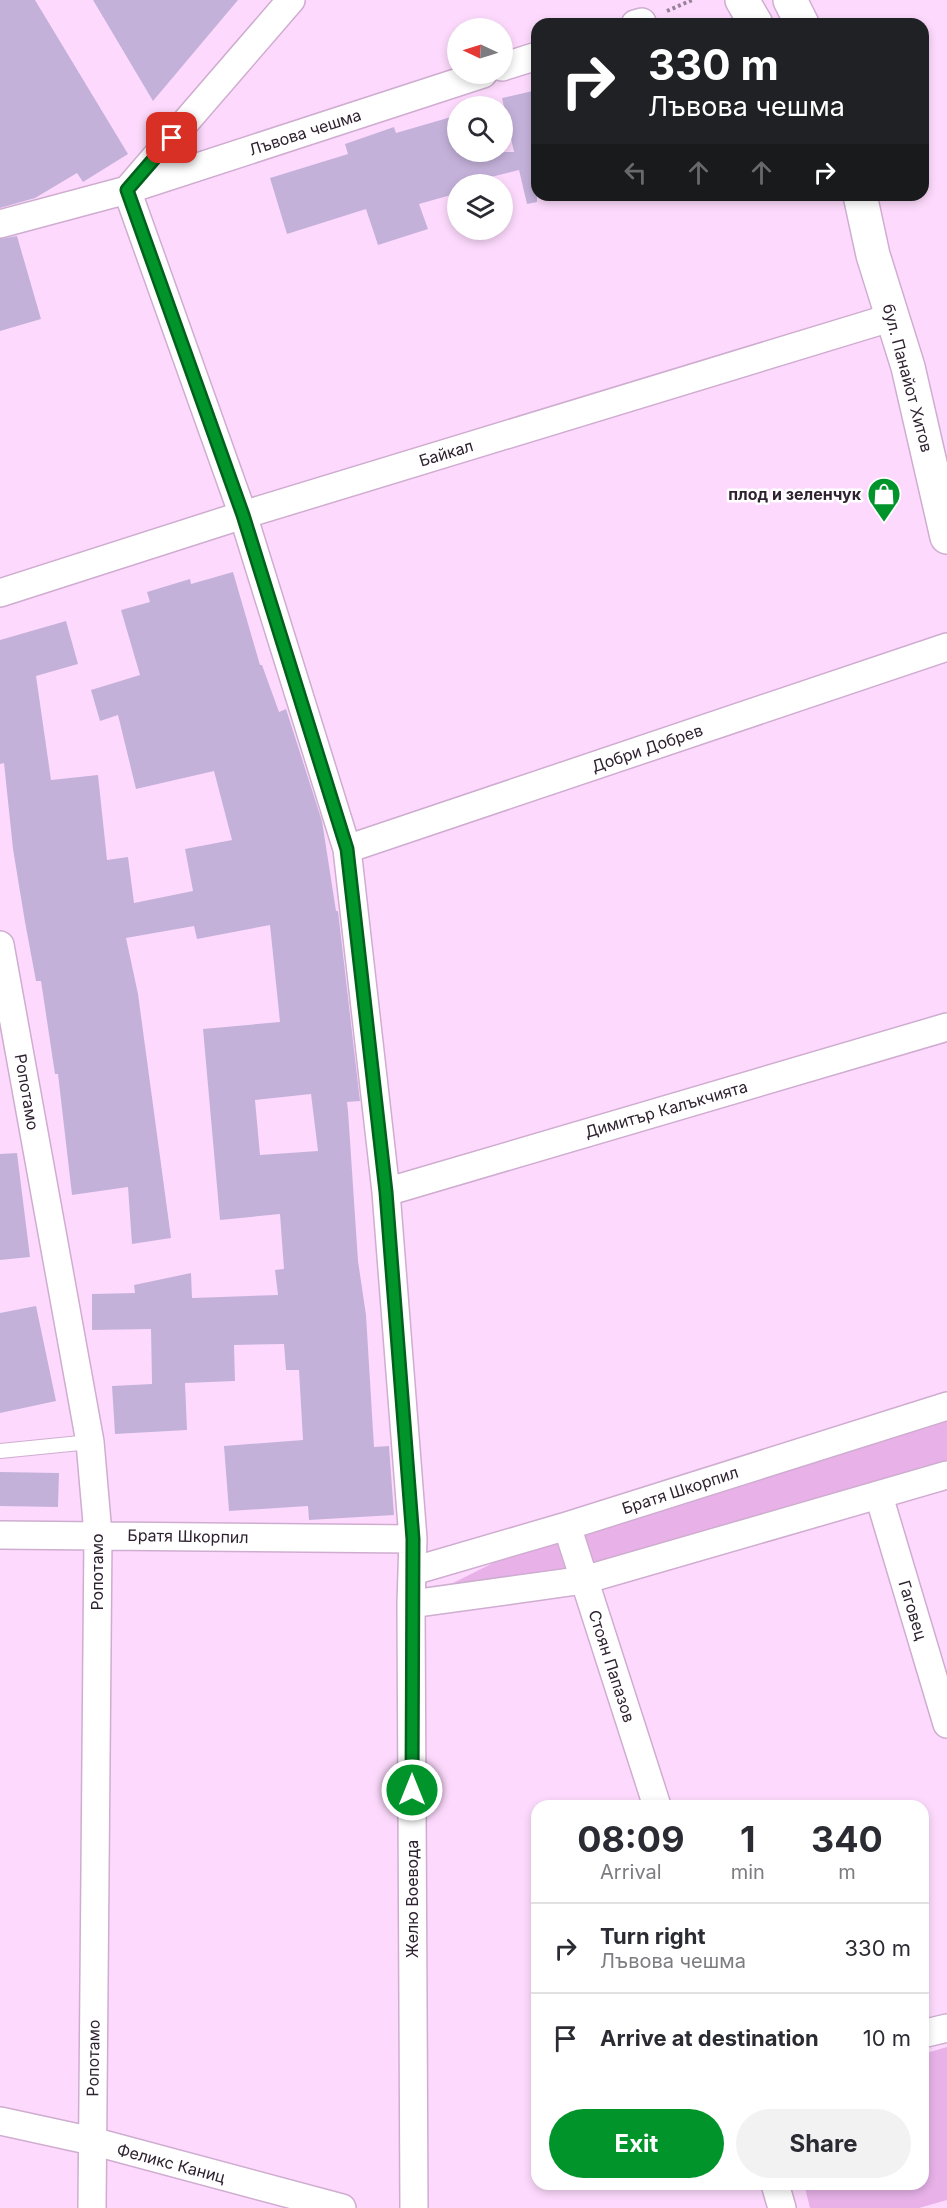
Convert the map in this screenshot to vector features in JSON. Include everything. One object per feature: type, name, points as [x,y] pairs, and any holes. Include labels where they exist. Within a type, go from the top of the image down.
[{"type":"street","points":[[127,190],[291,0]]},
{"type":"street","points":[[742,0],[752,18]]},
{"type":"street","points":[[790,0],[798,18]]},
{"type":"street","points":[[513,64],[531,58]]},
{"type":"street","name":"Лъвова чешма","points":[[0,224],[127,190],[452,84]]},
{"type":"street","name":"Желю Воевода","points":[[127,190],[243,515],[347,849],[386,1192],[413,1539],[411,1604],[414,2208]]},
{"type":"street","name":"бул. Панайот Хитов","points":[[847,201],[873,255]]},
{"type":"street","name":"бул. Панайот Хитов","points":[[861,201],[873,255],[908,367],[947,537]]},
{"type":"street","name":"Байкал","points":[[0,593],[243,515],[893,317]]},
{"type":"street","name":"Добри Добрев","points":[[347,849],[947,647]]},
{"type":"street","name":"Ропотамо","points":[[0,945],[90,1442],[98,1534],[92,2208]]},
{"type":"street","name":"Димитър Калъкчията","points":[[386,1192],[947,1027]]},
{"type":"street","name":"Братя Шкорпил","points":[[413,1571],[567,1526],[947,1406]]},
{"type":"street","points":[[411,1604],[584,1580],[947,1475]]},
{"type":"street","name":"Гаговец","points":[[879,1496],[947,1724]]},
{"type":"street","name":"Стоян Папазов","points":[[567,1526],[655,1800]]},
{"type":"street","name":"Братя Шкорпил","points":[[0,1535],[98,1534],[413,1539]]},
{"type":"street","points":[[929,2032],[947,2028]]},
{"type":"street","name":"Феликс Каниц","points":[[0,2121],[92,2141],[342,2208]]},
{"type":"street","points":[[777,2190],[782,2208]]},
{"type":"lane","points":[[0,1451],[90,1442]]},
{"type":"shaded area","points":[[947,1406],[947,1475],[584,1580],[411,1604],[567,1526]]},
{"type":"shaded area","points":[[947,2047],[947,2200],[919,2208],[810,2208],[806,2190],[929,2190],[929,2052]]},
{"type":"building","points":[[0,0],[35,0],[128,154],[83,182],[77,173],[35,198],[0,208]]},
{"type":"building","points":[[93,0],[238,0],[153,101]]},
{"type":"building","points":[[531,91],[531,201],[537,202],[527,204],[519,170],[503,174],[447,174],[447,196],[419,204],[428,229],[378,245],[366,209],[287,234],[270,178],[348,154],[345,144],[394,127],[396,133],[447,118],[447,162],[513,162],[513,96],[511,96]]},
{"type":"building","points":[[17,236],[41,319],[0,331],[0,239]]},
{"type":"building","points":[[233,572],[260,665],[262,665],[279,712],[286,709],[322,821],[336,911],[338,911],[360,1101],[347,1102],[358,1261],[366,1315],[374,1447],[389,1446],[394,1515],[309,1520],[308,1506],[229,1511],[224,1446],[303,1440],[299,1370],[286,1370],[284,1344],[234,1345],[235,1381],[185,1383],[187,1430],[115,1434],[112,1386],[152,1384],[151,1329],[92,1330],[92,1294],[135,1293],[134,1285],[191,1273],[192,1298],[278,1295],[275,1270],[284,1269],[280,1214],[220,1220],[203,1029],[280,1022],[270,925],[197,939],[194,926],[126,938],[138,994],[171,1238],[132,1244],[128,1187],[72,1195],[58,1074],[55,1074],[41,981],[36,981],[13,849],[4,763],[0,764],[0,640],[66,621],[78,664],[36,676],[51,780],[98,775],[107,860],[128,857],[134,903],[193,891],[185,849],[232,840],[214,771],[136,789],[118,715],[100,721],[91,690],[140,675],[121,610],[150,602],[147,592],[190,579],[191,584]],"holes":[[[311,1094],[318,1151],[260,1155],[255,1100]]]},
{"type":"building","points":[[17,1153],[30,1257],[0,1260],[0,1154]]},
{"type":"building","points":[[36,1306],[56,1401],[0,1413],[0,1313]]},
{"type":"building","points":[[0,1472],[59,1473],[58,1507],[0,1506]]},
{"type":"place","name":"плод и зеленчук","points":[[884,523]]},
{"type":"route","points":[[172,138],[127,190],[243,515],[347,849],[386,1192],[413,1539],[412,1790]]}]
